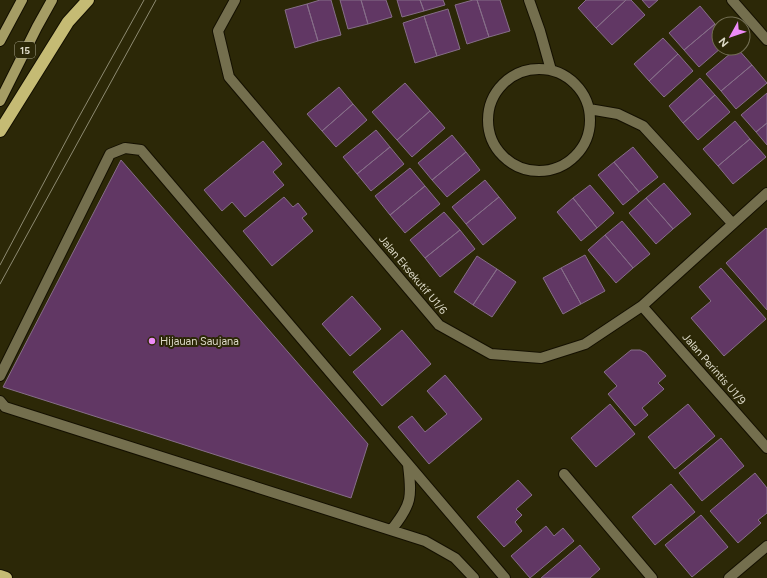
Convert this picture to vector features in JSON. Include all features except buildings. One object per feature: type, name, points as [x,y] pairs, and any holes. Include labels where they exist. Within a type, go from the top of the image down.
[{"type":"highway","points":[[0,131],[68,22],[88,0]]},
{"type":"highway","points":[[0,576],[6,578]]},
{"type":"main road","name":"15","points":[[0,41],[22,0]]},
{"type":"main road","name":"15","points":[[0,100],[52,0]]},
{"type":"street","name":"Jalan Eksekutif U1/6","points":[[235,0],[218,31],[229,77],[439,325],[491,354],[541,358],[586,344],[642,306],[732,223],[767,193]]},
{"type":"street","points":[[529,0],[551,70]]},
{"type":"street","points":[[732,0],[767,40]]},
{"type":"street","points":[[535,69],[551,70],[565,75],[576,84],[584,96],[589,109],[590,126],[586,142],[576,155],[563,165],[548,170],[531,170],[516,165],[502,155],[493,142],[488,126],[489,109],[495,94],[505,81],[519,72],[535,69]]},
{"type":"street","points":[[589,109],[618,114],[643,126],[732,223]]},
{"type":"street","points":[[0,376],[110,154],[125,148],[141,150],[505,578]]},
{"type":"street","name":"Jalan Perintis U1/9","points":[[642,306],[767,448]]},
{"type":"street","points":[[0,401],[5,407],[392,529],[424,541],[455,558],[474,578]]},
{"type":"street","points":[[392,529],[402,516],[409,503],[410,485],[408,465]]},
{"type":"street","points":[[564,474],[652,578]]},
{"type":"street","points":[[729,578],[767,546]]},
{"type":"tram line","points":[[0,265],[75,124],[144,0]]},
{"type":"tram line","points":[[0,284],[156,0]]},
{"type":"place","name":"Hijauan Saujana","points":[[152,341]]}]
